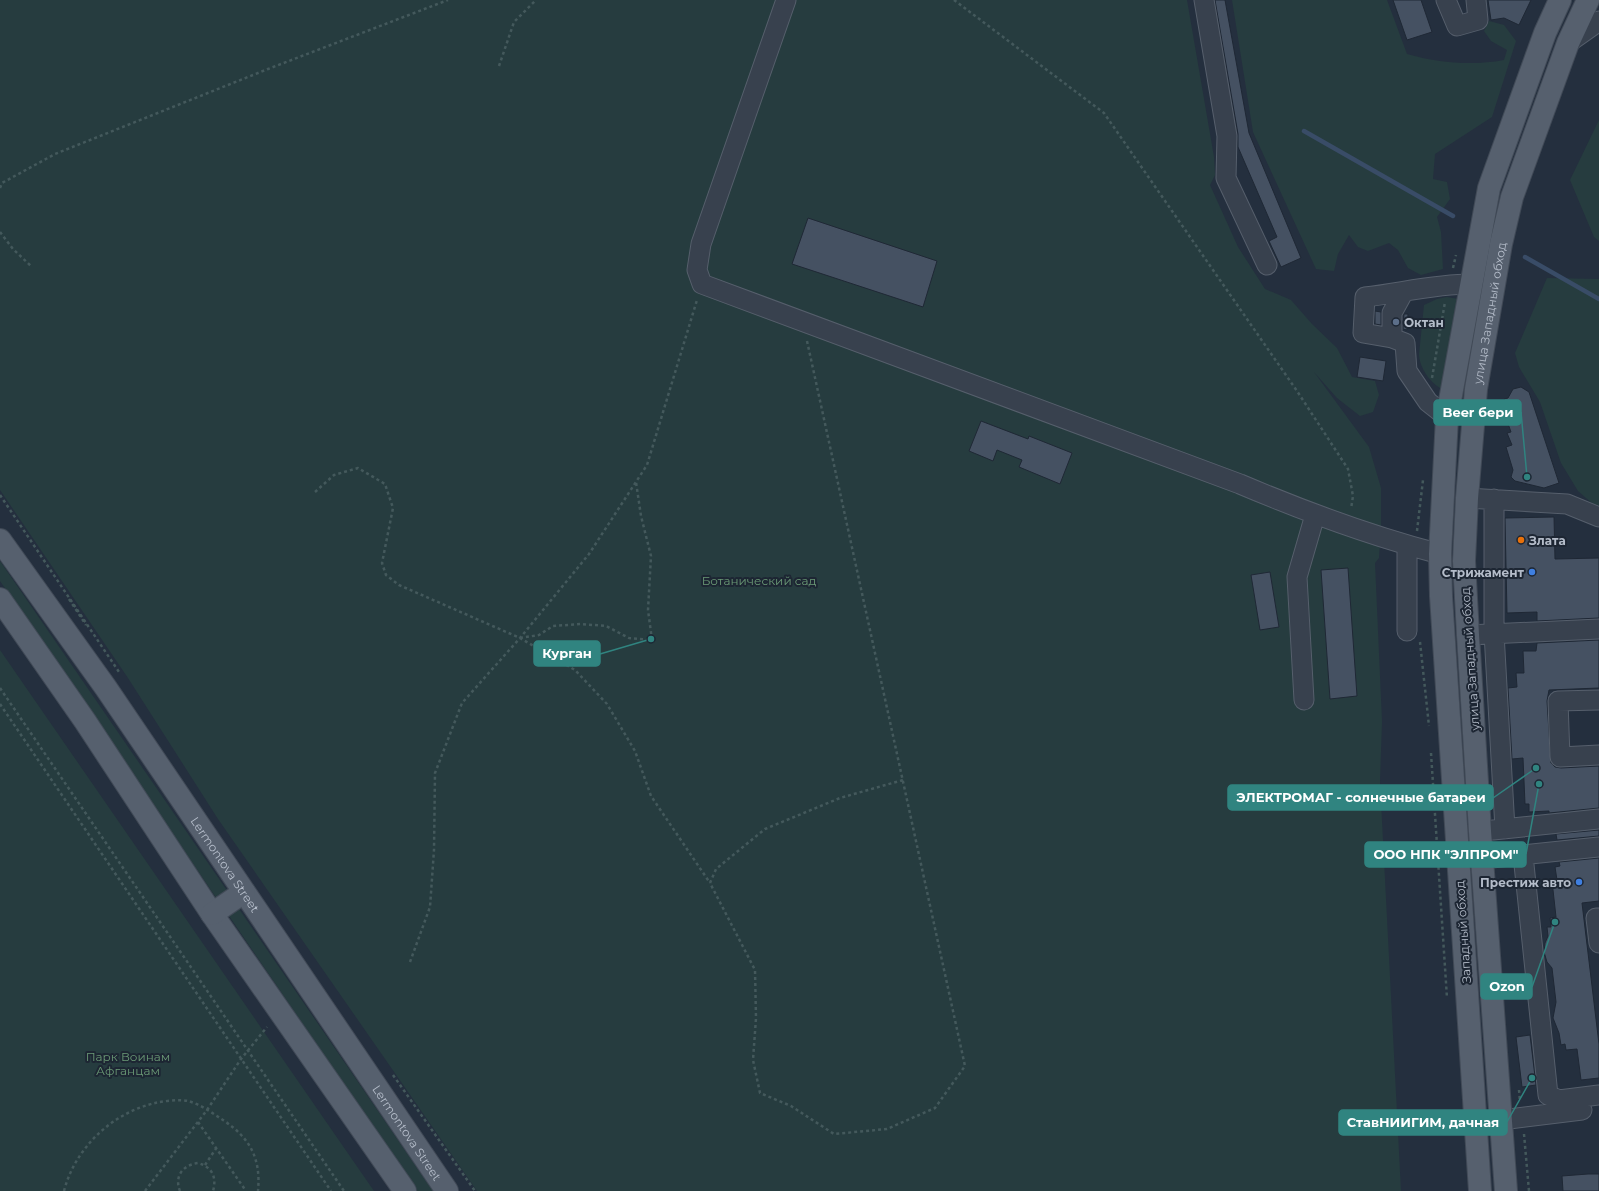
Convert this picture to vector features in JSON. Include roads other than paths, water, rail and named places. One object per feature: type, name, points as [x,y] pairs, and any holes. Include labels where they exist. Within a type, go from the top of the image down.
[{"type":"main road","name":"улица Западный обход","points":[[1440,554],[1447,416],[1489,188],[1545,33],[1560,0]]},
{"type":"main road","name":"улица Западный обход","points":[[1506,1191],[1480,831],[1468,635],[1464,561],[1467,498],[1476,389],[1506,220],[1526,154],[1568,43],[1588,0]]},
{"type":"main road","name":"Lermontova Street","points":[[0,540],[106,688],[447,1191]]},
{"type":"main road","name":"Западный обход","points":[[1440,554],[1444,657],[1480,1191]]},
{"type":"main road","points":[[2,606],[85,721],[212,914],[405,1191]]},
{"type":"main road","points":[[212,914],[244,892]]},
{"type":"lane","points":[[786,0],[701,244],[696,270],[702,284],[1240,484],[1347,527],[1440,554]]},
{"type":"lane","points":[[1204,0],[1226,136],[1226,178],[1267,265]]},
{"type":"lane","points":[[1446,0],[1457,26],[1478,20],[1476,0]]},
{"type":"lane","points":[[1568,43],[1599,21]]},
{"type":"lane","points":[[1447,416],[1428,402],[1407,371],[1405,343],[1392,338],[1363,333],[1365,297],[1403,293],[1448,284],[1471,284]]},
{"type":"lane","points":[[1392,338],[1392,313],[1403,293]]},
{"type":"lane","points":[[1467,498],[1568,504],[1599,517]]},
{"type":"lane","points":[[1494,499],[1494,633],[1505,829]]},
{"type":"lane","points":[[1304,700],[1297,577],[1315,515]]},
{"type":"lane","points":[[1407,545],[1407,631]]},
{"type":"lane","points":[[1468,635],[1599,629]]},
{"type":"lane","points":[[1599,700],[1558,701],[1560,758],[1599,756]]},
{"type":"lane","points":[[1480,831],[1599,819]]},
{"type":"lane","points":[[1482,859],[1599,847]]},
{"type":"lane","points":[[1523,855],[1548,1095],[1559,1100],[1599,1096]]},
{"type":"lane","points":[[1599,918],[1596,918],[1599,943]]},
{"type":"lane","points":[[1501,1120],[1599,1107]]},
{"type":"waterway","points":[[1304,131],[1453,216]]},
{"type":"waterway","points":[[1525,257],[1599,299]]},
{"type":"place","name":"Октан","points":[[1396,322]]},
{"type":"place","name":"Beer бери","points":[[1527,477]]},
{"type":"place","name":"Злата","points":[[1521,540]]},
{"type":"place","name":"Стрижамент","points":[[1532,572]]},
{"type":"place","name":"Курган","points":[[651,639]]},
{"type":"place","name":"ЭЛЕКТРОМАГ - солнечные батареи","points":[[1536,768]]},
{"type":"place","name":"ООО НПК \"ЭЛПРОМ\"","points":[[1539,784]]},
{"type":"place","name":"Престиж авто","points":[[1579,882]]},
{"type":"place","name":"Ozon","points":[[1555,922]]},
{"type":"place","name":"СтавНИИГИМ, дачная","points":[[1532,1078]]},
{"type":"park label","name":"Ботанический сад","points":[[759,580]]},
{"type":"park label","name":"Парк Воинам Афганцам","points":[[128,1063]]}]
